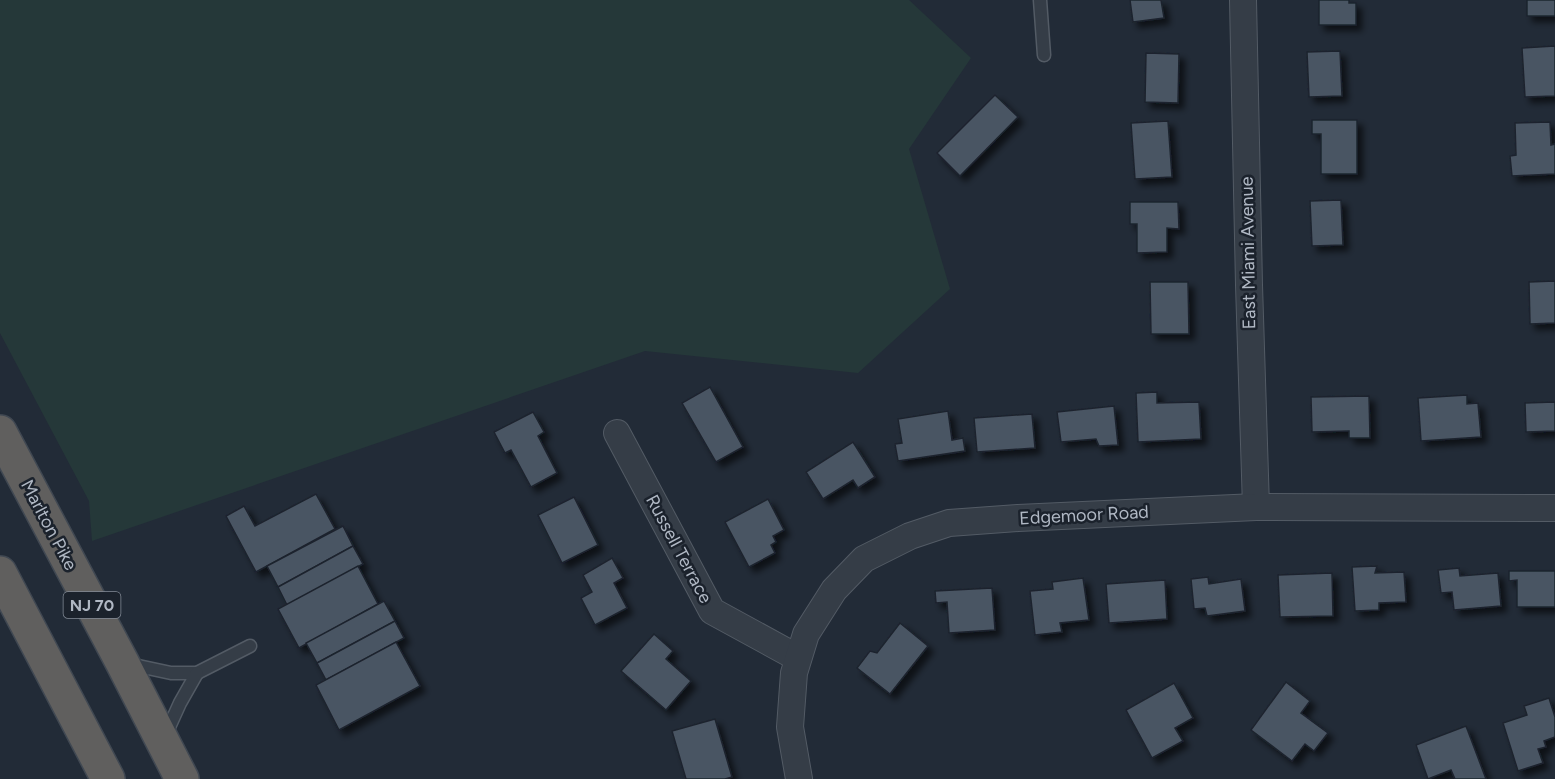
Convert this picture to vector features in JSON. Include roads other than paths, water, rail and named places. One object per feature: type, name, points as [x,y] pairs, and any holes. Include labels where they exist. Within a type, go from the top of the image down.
[{"type":"highway","name":"Marlton Pike","points":[[0,432],[182,779]]},
{"type":"highway","points":[[4,591],[108,779]]},
{"type":"street","name":"East Miami Avenue","points":[[1243,0],[1248,285],[1256,507]]},
{"type":"street","name":"Russell Terrace","points":[[617,433],[712,611],[798,658]]},
{"type":"street","name":"Edgemoor Road","points":[[799,779],[790,727],[794,673],[806,634],[834,590],[864,559],[910,536],[949,523],[1256,507],[1555,507]]},
{"type":"lane","points":[[1040,0],[1044,55]]},
{"type":"lane","points":[[122,662],[171,673],[197,673],[250,646]]},
{"type":"lane","points":[[162,742],[197,673]]}]
